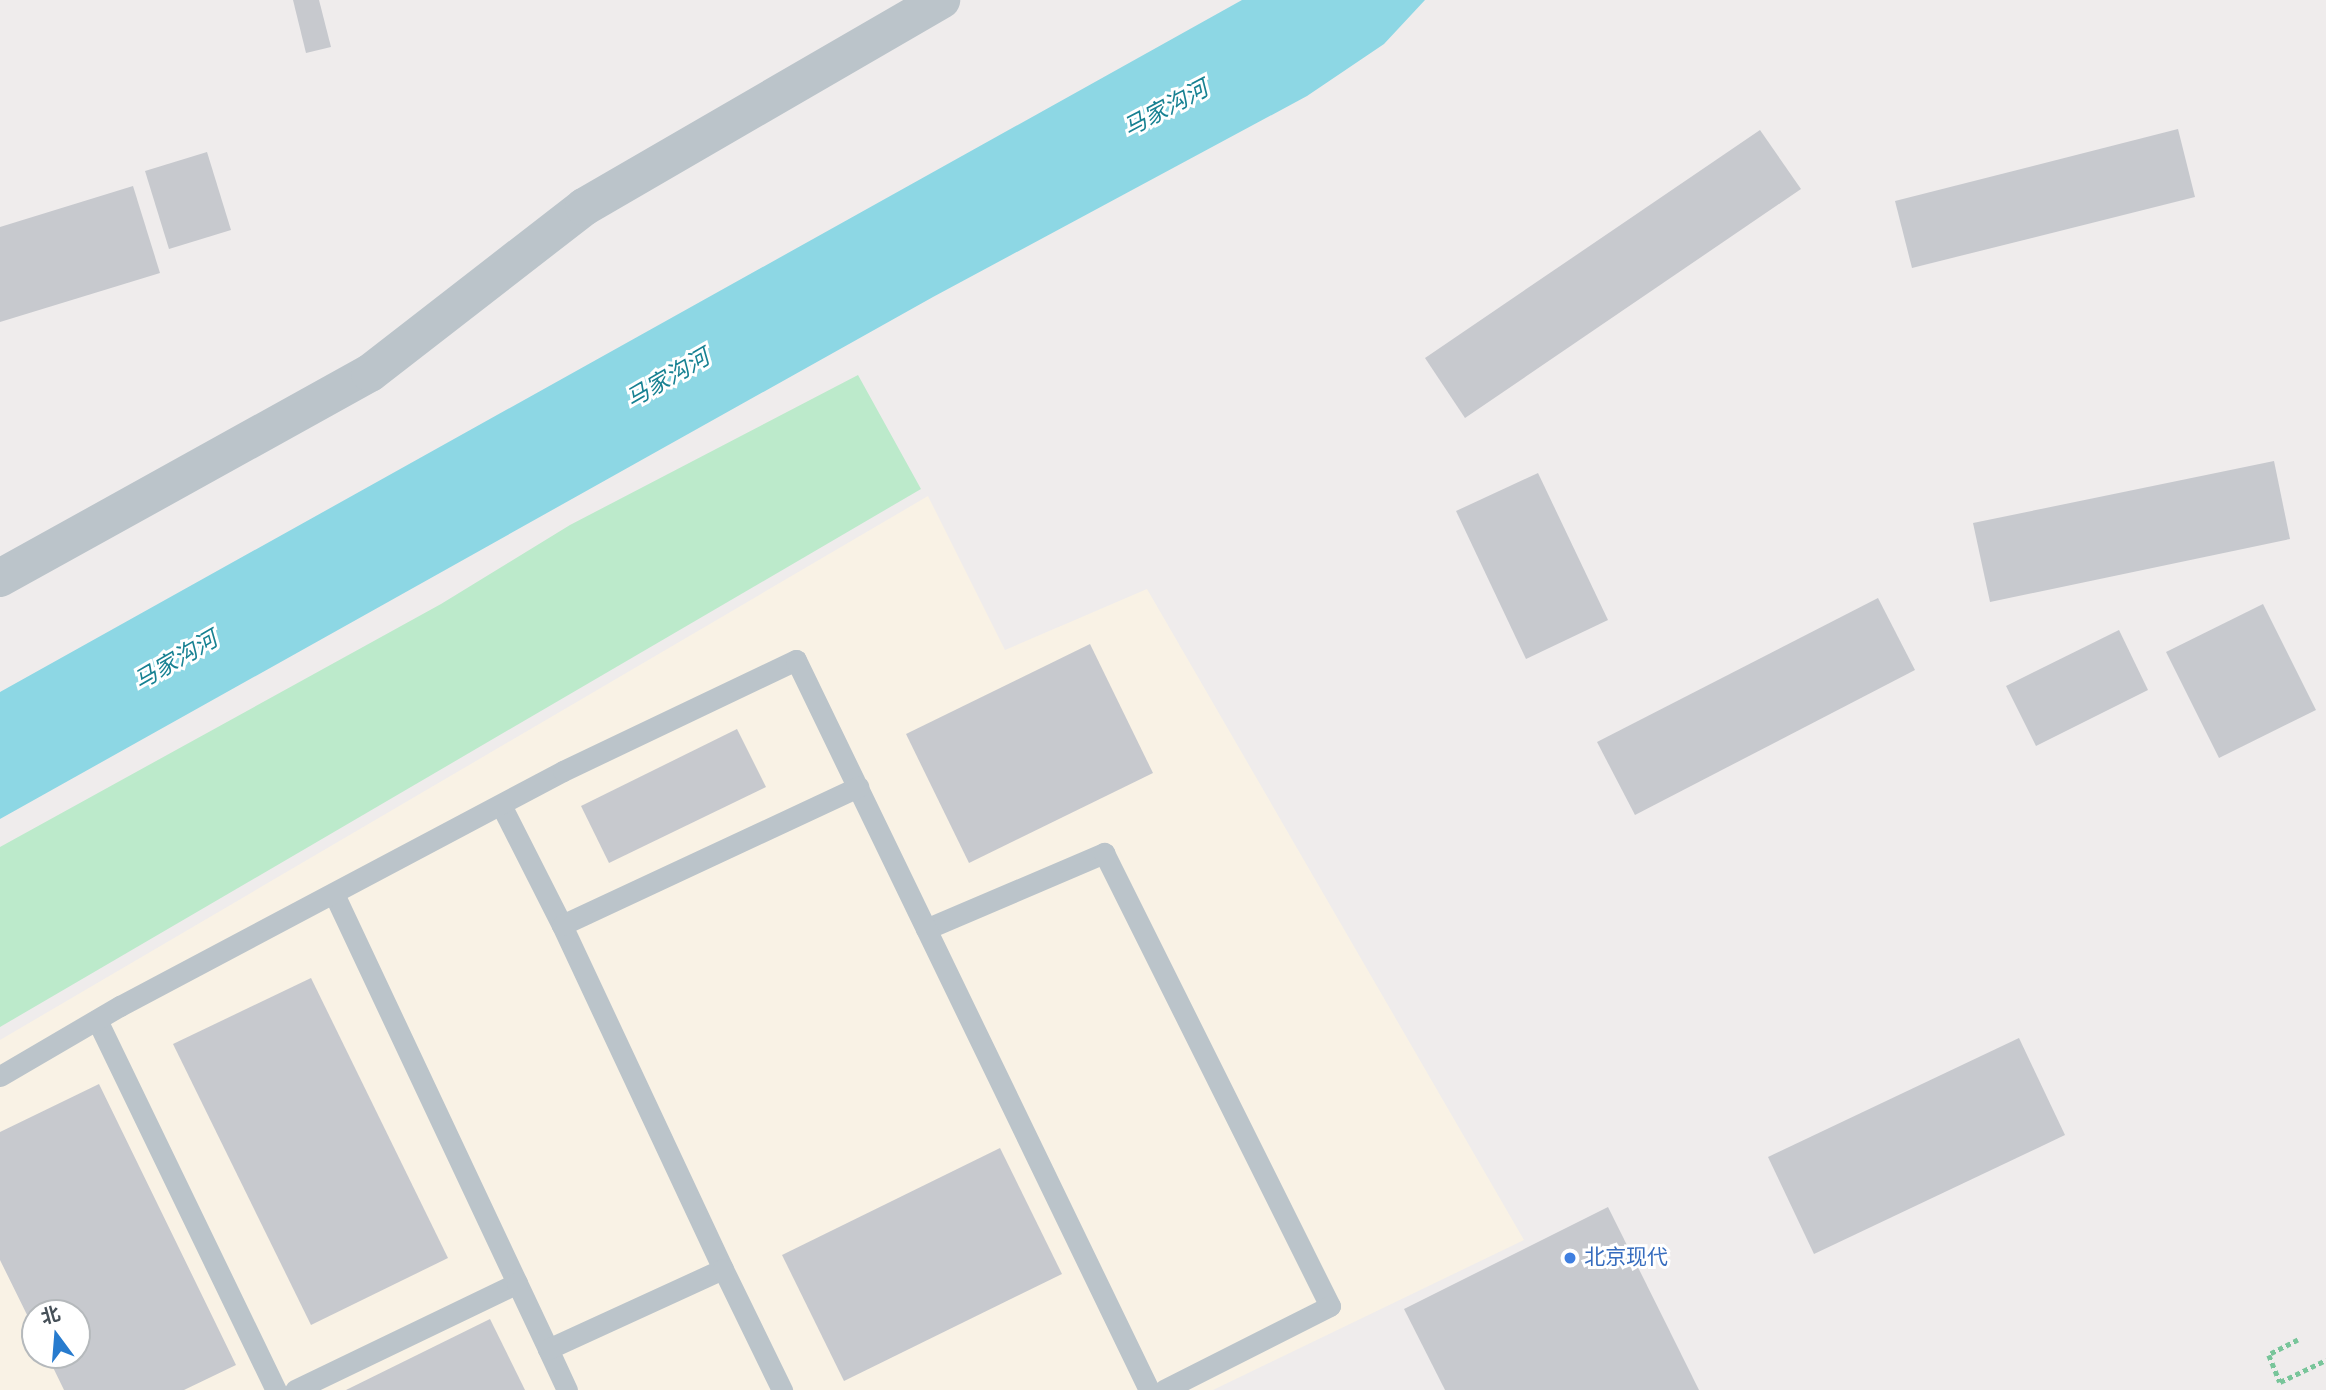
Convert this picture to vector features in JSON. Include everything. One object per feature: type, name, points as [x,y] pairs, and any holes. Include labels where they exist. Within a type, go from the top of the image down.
[{"type":"street","points":[[0,578],[370,373],[584,207],[941,0]]},
{"type":"lane","points":[[0,1076],[97,1020],[501,804],[796,660],[1149,1390]]},
{"type":"lane","points":[[562,925],[858,788]]},
{"type":"lane","points":[[501,804],[562,925],[782,1390]]},
{"type":"lane","points":[[926,929],[1104,853],[1330,1306],[1164,1390]]},
{"type":"lane","points":[[334,894],[567,1390]]},
{"type":"lane","points":[[97,1020],[276,1390]]},
{"type":"lane","points":[[548,1349],[723,1269]]},
{"type":"lane","points":[[295,1390],[517,1283]]},
{"type":"path","points":[[2298,1340],[2269,1355],[2280,1381],[2326,1360]]},
{"type":"shaded area","points":[[928,496],[1005,650],[1147,589],[1524,1240],[1213,1390],[0,1390],[0,1040]]},
{"type":"green space","points":[[858,375],[921,489],[0,1027],[0,847],[441,604],[570,525]]},
{"type":"water","name":"马家沟河","points":[[1242,0],[1425,0],[1384,44],[1307,96],[933,297],[0,819],[0,692]]},
{"type":"building","points":[[293,0],[319,0],[331,47],[306,53]]},
{"type":"building","points":[[2178,129],[2195,197],[1912,268],[1895,201]]},
{"type":"building","points":[[1760,130],[1801,189],[1465,418],[1425,358]]},
{"type":"building","points":[[207,152],[231,230],[169,249],[145,171]]},
{"type":"building","points":[[133,186],[160,273],[0,322],[0,227]]},
{"type":"building","points":[[2274,461],[2290,539],[1990,602],[1973,523]]},
{"type":"building","points":[[1538,473],[1608,620],[1526,659],[1456,511]]},
{"type":"building","points":[[1878,598],[1915,670],[1635,815],[1597,742]]},
{"type":"building","points":[[2263,604],[2316,710],[2219,758],[2166,652]]},
{"type":"building","points":[[2119,630],[2148,690],[2036,746],[2006,686]]},
{"type":"building","points":[[1090,644],[1153,773],[969,863],[906,734]]},
{"type":"building","points":[[737,729],[766,787],[609,863],[581,806]]},
{"type":"building","points":[[311,978],[448,1258],[311,1325],[173,1044]]},
{"type":"building","points":[[2019,1038],[2065,1135],[1814,1254],[1768,1157]]},
{"type":"building","points":[[99,1084],[236,1365],[184,1390],[64,1390],[54,1369],[91,1369],[91,1299],[21,1299],[21,1303],[0,1260],[0,1132]]},
{"type":"building","points":[[1000,1148],[1062,1274],[844,1381],[782,1255]]},
{"type":"building","name":"北京现代","points":[[1608,1207],[1699,1390],[1445,1390],[1404,1309]]},
{"type":"building","points":[[490,1319],[525,1390],[346,1390]]},
{"type":"place","name":"北京现代","points":[[1570,1258]]}]
